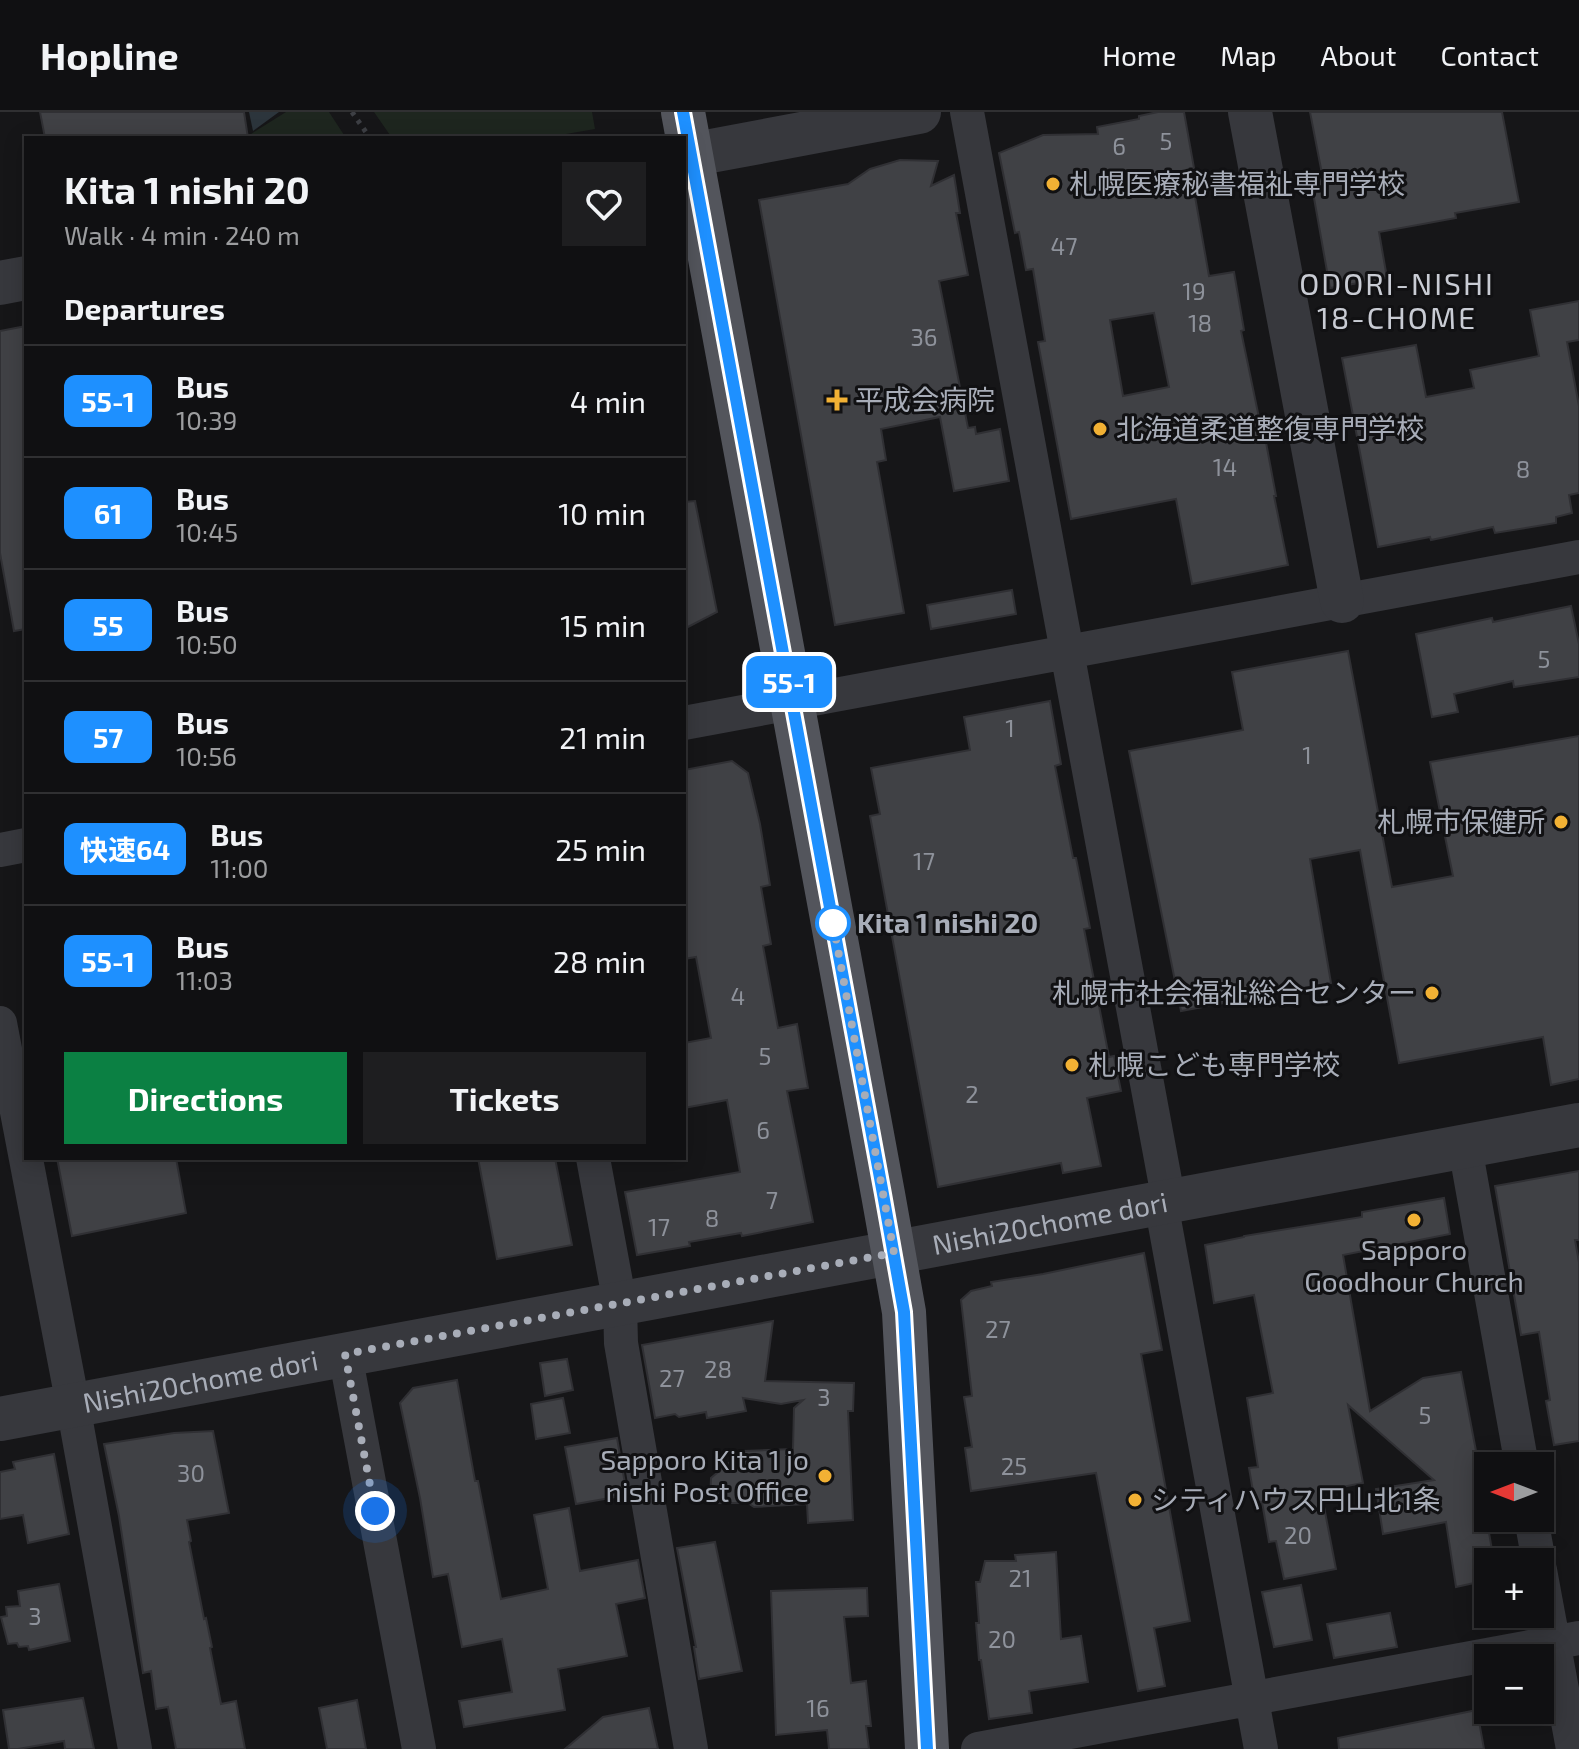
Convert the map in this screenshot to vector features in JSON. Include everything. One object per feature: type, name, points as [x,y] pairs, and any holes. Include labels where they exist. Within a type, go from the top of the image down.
[{"type":"main road","points":[[683,112],[685,136]]},
{"type":"main road","points":[[687,155],[793,703],[904,1312],[927,1749]]},
{"type":"street","points":[[687,155],[919,112]]},
{"type":"street","points":[[967,112],[1067,652],[1261,1749]]},
{"type":"street","points":[[1250,112],[1342,601]]},
{"type":"street","points":[[0,283],[24,278]]},
{"type":"street","points":[[686,723],[1579,557]]},
{"type":"street","points":[[0,850],[24,845]]},
{"type":"street","points":[[0,1023],[24,1149]]},
{"type":"street","name":"Nishi20chome dori","points":[[0,1419],[1579,1125]]},
{"type":"street","points":[[1465,1147],[1519,1452]]},
{"type":"street","points":[[26,1160],[135,1749]]},
{"type":"street","points":[[593,1160],[620,1304],[621,1343],[691,1749]]},
{"type":"street","points":[[345,1354],[419,1749]]},
{"type":"street","points":[[1554,1608],[1566,1640],[1573,1749]]},
{"type":"street","points":[[978,1749],[1099,1738],[1251,1698],[1566,1640]]},
{"type":"path","points":[[352,112],[369,136]]},
{"type":"shaded area","points":[[249,112],[279,112],[253,131]]},
{"type":"shaded area","points":[[286,112],[329,112],[345,136],[252,136]]},
{"type":"shaded area","points":[[374,112],[592,112],[595,129],[555,136],[391,136]]},
{"type":"building","points":[[40,112],[244,112],[248,136],[45,136]]},
{"type":"building","points":[[1184,112],[1194,168],[1190,168],[1209,276],[1234,272],[1244,330],[1241,331],[1265,437],[1288,565],[1192,584],[1176,499],[1071,519],[1038,342],[1045,341],[1033,269],[1026,270],[1019,232],[1015,233],[999,153],[1043,135],[1098,134],[1097,127],[1139,119],[1139,116]],"holes":[[[1154,313],[1169,387],[1123,396],[1110,320]]]},
{"type":"building","points":[[1310,112],[1502,112],[1519,202],[1455,213],[1456,218],[1379,232],[1387,278],[1330,288],[1311,181],[1323,179]]},
{"type":"building","points":[[900,160],[938,161],[931,186],[954,175],[960,213],[956,213],[968,275],[939,281],[968,428],[975,427],[976,434],[1000,429],[1009,481],[954,491],[940,417],[881,429],[886,460],[877,462],[904,613],[835,625],[759,200],[848,184],[870,169]]},
{"type":"building","points":[[1579,301],[1579,340],[1567,342],[1579,406],[1579,493],[1569,495],[1572,513],[1556,517],[1556,523],[1495,533],[1493,527],[1378,547],[1342,358],[1416,345],[1426,397],[1474,388],[1470,370],[1539,356],[1530,310]]},
{"type":"building","points":[[24,326],[24,629],[14,631],[0,553],[0,331]]},
{"type":"building","points":[[695,501],[717,612],[686,628],[686,502]]},
{"type":"building","points":[[1012,590],[1016,614],[931,629],[927,605]]},
{"type":"building","points":[[1571,606],[1579,644],[1579,677],[1514,687],[1513,681],[1454,694],[1458,712],[1432,717],[1416,634]]},
{"type":"building","points":[[1348,651],[1392,887],[1453,876],[1430,762],[1579,736],[1579,1079],[1551,1085],[1543,1037],[1399,1063],[1360,850],[1310,859],[1331,983],[1181,1011],[1129,751],[1243,730],[1232,672]]},
{"type":"building","points":[[1050,701],[1061,764],[1055,766],[1090,928],[1084,929],[1109,1057],[1114,1056],[1121,1091],[1087,1098],[1101,1166],[1063,1173],[1061,1163],[938,1187],[870,816],[880,814],[871,768],[970,750],[964,717]]},
{"type":"building","points":[[732,761],[748,773],[770,885],[761,887],[771,944],[763,946],[778,1028],[797,1024],[808,1088],[787,1091],[813,1222],[742,1236],[741,1233],[689,1242],[690,1246],[637,1255],[625,1192],[740,1172],[727,1100],[686,1108],[686,1043],[711,1038],[696,957],[686,959],[686,770]]},
{"type":"building","points":[[57,1160],[176,1160],[186,1213],[72,1236]]},
{"type":"building","points":[[478,1160],[555,1160],[572,1245],[497,1259]]},
{"type":"building","points":[[1579,1171],[1579,1240],[1575,1240],[1579,1262],[1579,1441],[1554,1445],[1539,1332],[1521,1335],[1495,1186]]},
{"type":"building","points":[[1444,1198],[1450,1234],[1343,1255],[1370,1411],[1423,1378],[1461,1372],[1476,1452],[1474,1532],[1489,1532],[1492,1548],[1474,1548],[1474,1583],[1456,1587],[1446,1522],[1383,1534],[1376,1489],[1434,1480],[1348,1405],[1363,1483],[1321,1491],[1336,1569],[1284,1579],[1276,1541],[1269,1542],[1262,1502],[1255,1503],[1249,1468],[1258,1467],[1247,1398],[1273,1393],[1254,1295],[1214,1303],[1205,1245],[1362,1217],[1362,1212]]},
{"type":"building","points":[[1144,1253],[1162,1350],[1141,1354],[1190,1621],[1154,1628],[1165,1686],[1138,1691],[1096,1473],[971,1491],[965,1448],[972,1447],[964,1397],[972,1396],[961,1300],[971,1291],[992,1286],[991,1282]]},
{"type":"building","points":[[773,1321],[765,1381],[854,1383],[853,1411],[848,1411],[853,1520],[808,1523],[807,1504],[754,1507],[748,1503],[710,1503],[711,1478],[743,1451],[793,1449],[794,1408],[803,1400],[781,1404],[743,1398],[746,1411],[707,1418],[706,1412],[655,1418],[642,1345]]},
{"type":"building","points":[[567,1359],[573,1390],[545,1396],[540,1363]]},
{"type":"building","points":[[457,1380],[501,1599],[548,1589],[534,1515],[569,1508],[580,1571],[638,1560],[645,1598],[616,1604],[627,1656],[558,1669],[565,1710],[464,1727],[459,1701],[512,1692],[502,1639],[462,1647],[448,1574],[433,1577],[400,1403],[413,1388]]},
{"type":"building","points":[[563,1398],[570,1433],[536,1439],[531,1404]]},
{"type":"building","points":[[213,1431],[229,1513],[187,1520],[189,1542],[221,1704],[236,1701],[245,1749],[176,1749],[168,1707],[156,1709],[151,1671],[143,1673],[119,1516],[104,1444],[174,1433]]},
{"type":"building","points":[[617,1438],[627,1495],[576,1504],[565,1447]]},
{"type":"building","points":[[54,1454],[69,1534],[28,1543],[23,1515],[0,1519],[0,1472],[15,1469],[13,1462]]},
{"type":"building","points":[[715,1542],[742,1671],[699,1679],[677,1548]]},
{"type":"building","points":[[1056,1552],[1061,1639],[1081,1636],[1088,1682],[1029,1691],[1032,1713],[989,1719],[979,1660],[976,1582],[980,1582],[985,1561],[1016,1561],[1015,1555]]},
{"type":"building","points":[[59,1584],[70,1641],[29,1650],[28,1646],[8,1644],[1,1617],[7,1616],[6,1607],[20,1606],[18,1591]]},
{"type":"building","points":[[1301,1585],[1312,1640],[1274,1647],[1262,1592]]},
{"type":"building","points":[[867,1588],[868,1616],[844,1617],[851,1683],[866,1681],[871,1726],[866,1726],[869,1749],[829,1749],[827,1730],[776,1735],[771,1591]]},
{"type":"building","points":[[1390,1613],[1397,1647],[1334,1658],[1327,1624]]},
{"type":"building","points":[[83,1698],[94,1749],[65,1749],[64,1741],[9,1749],[3,1710]]},
{"type":"building","points":[[357,1700],[366,1749],[327,1749],[319,1708]]},
{"type":"building","points":[[649,1708],[658,1749],[565,1749],[603,1717]]},
{"type":"building","points":[[1474,1711],[1474,1724],[1480,1724],[1484,1749],[1339,1749],[1338,1738]]},
{"type":"bus line","name":"55-1","points":[[683,112],[904,1312],[927,1749]]},
{"type":"place","name":"札幌医療秘書福祉専門学校","points":[[1053,184]]},
{"type":"place","name":"平成会病院","points":[[837,400]]},
{"type":"place","name":"北海道柔道整復専門学校","points":[[1100,429]]},
{"type":"place","name":"札幌市保健所","points":[[1561,822]]},
{"type":"place","name":"Kita 1 nishi 20","points":[[833,923]]},
{"type":"place","name":"札幌市社会福祉総合センター","points":[[1432,993]]},
{"type":"place","name":"札幌こども専門学校","points":[[1072,1065]]},
{"type":"place","name":"Sapporo Goodhour Church","points":[[1414,1220]]},
{"type":"place","name":"Sapporo Kita 1 jo nishi Post Office","points":[[825,1476]]},
{"type":"place","name":"シティハウス円山北1条","points":[[1135,1500]]},
{"type":"district","name":"ODORI-NISHI 18-CHOME","points":[[1397,302]]},
{"type":"route","points":[[375,1511],[345,1354],[894,1253],[833,923]]}]
